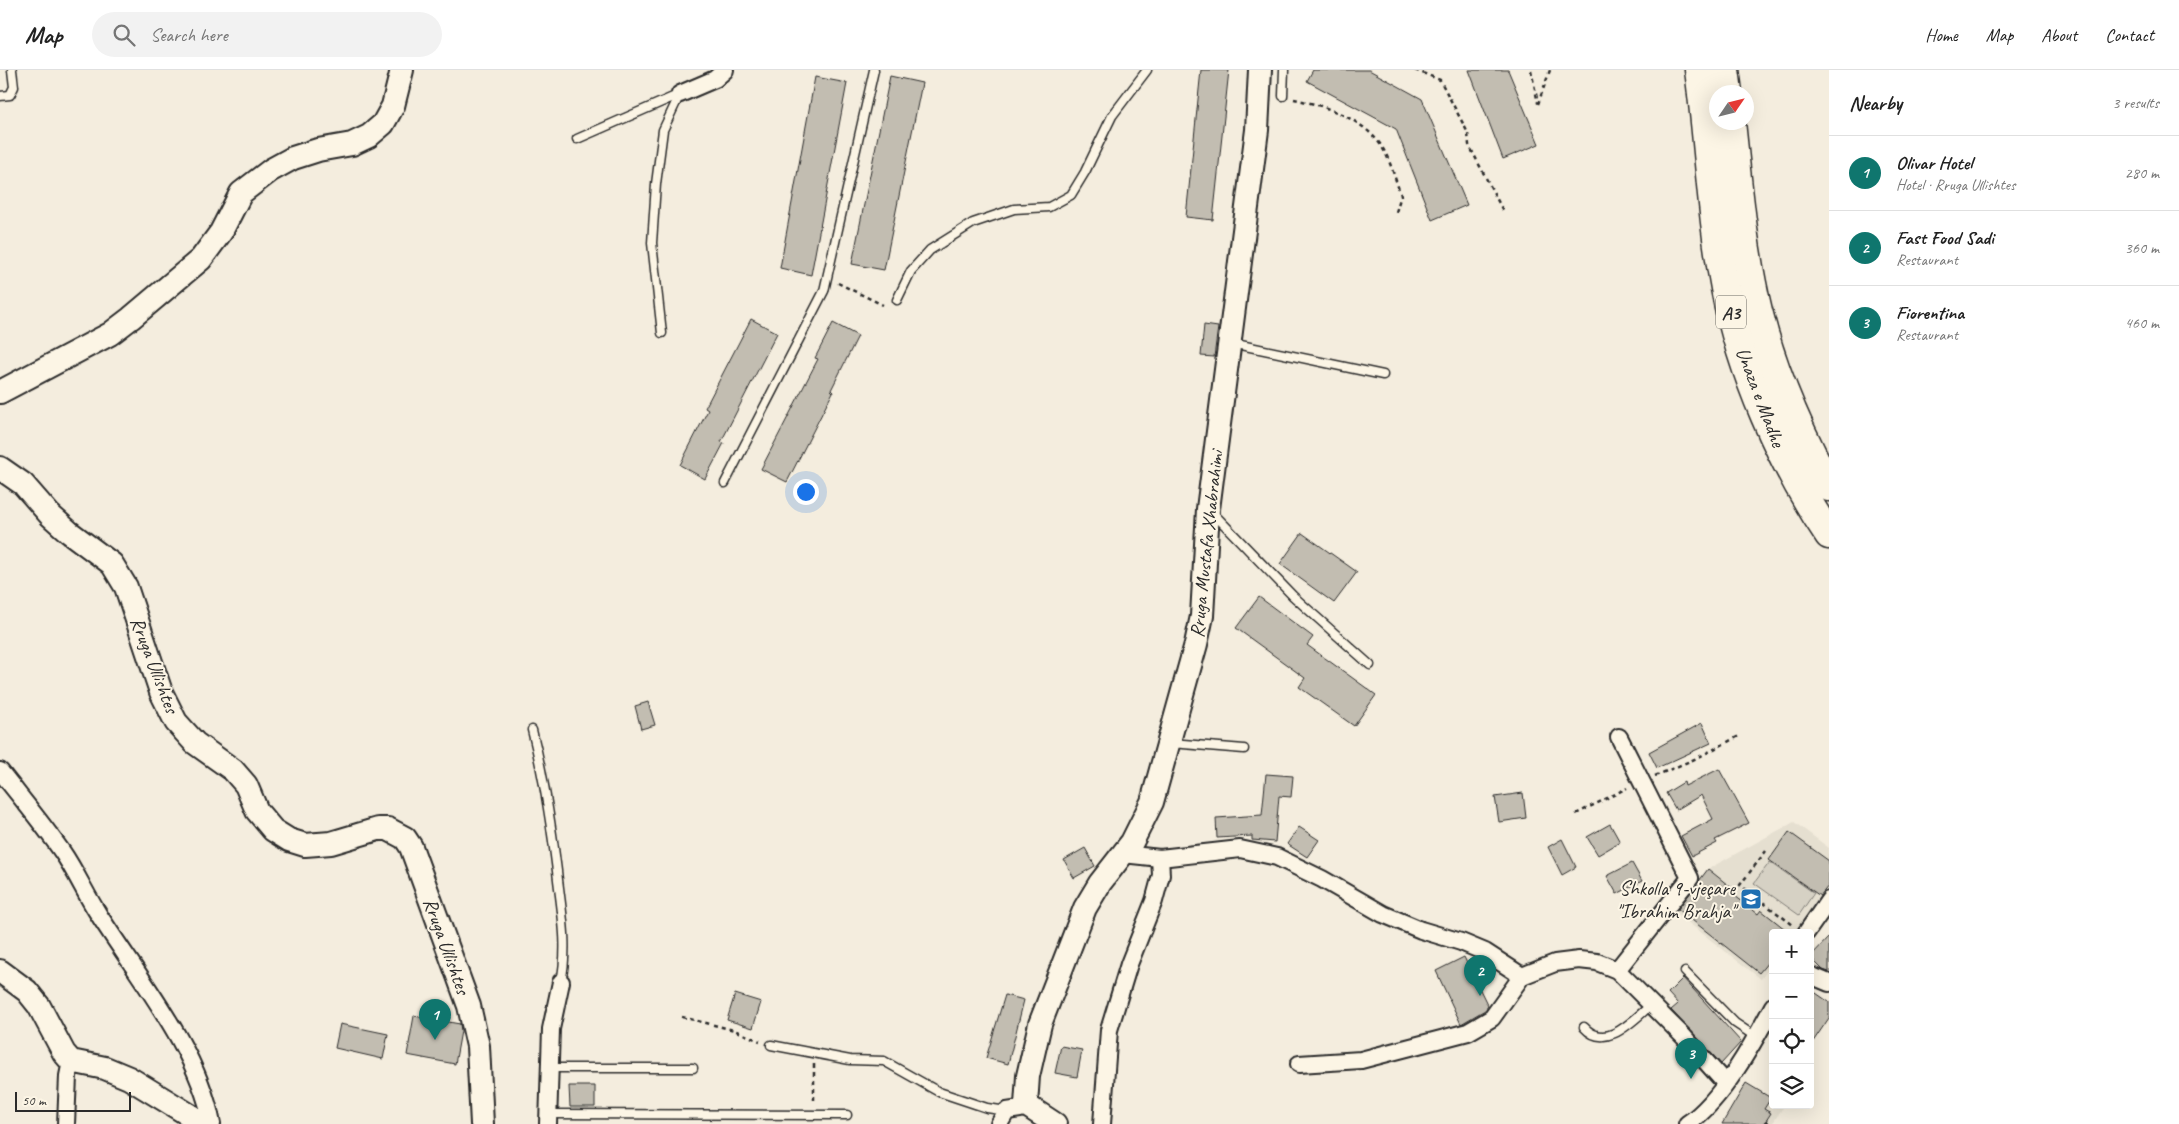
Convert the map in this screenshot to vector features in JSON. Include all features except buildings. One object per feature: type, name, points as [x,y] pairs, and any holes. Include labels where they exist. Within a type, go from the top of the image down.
[{"type":"highway","name":"Unaza e Madhe","points":[[1699,70],[1725,289],[1767,421],[1791,470],[1829,535]]},
{"type":"highway","points":[[1725,70],[1727,85]]},
{"type":"highway","name":"Unaza e Madhe","points":[[1732,130],[1741,214],[1758,312],[1790,406],[1829,487]]},
{"type":"street","points":[[0,392],[110,334],[131,318],[201,259],[221,232],[241,193],[271,170],[293,158],[318,150],[352,144],[369,136],[383,124],[394,106],[402,70]]},
{"type":"street","points":[[680,94],[715,79],[725,70]]},
{"type":"street","name":"Rruga Mustafa Xhabrahimi","points":[[1011,1113],[1028,1076],[1040,1024],[1085,908],[1100,883],[1123,854],[1140,828],[1152,802],[1202,616],[1208,509],[1257,130],[1260,70]]},
{"type":"street","name":"Rruga Ullishtes","points":[[0,468],[23,484],[50,515],[69,532],[112,564],[126,587],[161,692],[176,722],[195,743],[233,770],[246,785],[257,811],[274,830],[290,840],[305,844],[331,843],[378,829],[388,829],[405,838],[411,847],[469,1006],[478,1046],[482,1124]]},
{"type":"street","points":[[1617,970],[1690,878],[1619,737]]},
{"type":"street","points":[[0,772],[64,854],[98,914],[161,1010],[190,1061],[209,1109],[212,1124]]},
{"type":"street","points":[[1123,854],[1160,858],[1240,849],[1277,857],[1322,879],[1383,914],[1420,930],[1461,942],[1485,952],[1522,976]]},
{"type":"street","points":[[1102,1124],[1109,1030],[1129,964],[1154,901],[1161,875],[1160,858]]},
{"type":"street","points":[[1804,929],[1829,900]]},
{"type":"street","points":[[1299,1064],[1361,1060],[1398,1052],[1468,1032],[1492,1018],[1522,976],[1556,963],[1580,960],[1597,962],[1617,970],[1725,1083]]},
{"type":"street","points":[[0,971],[27,991],[39,1006],[64,1053],[71,1061],[105,1068],[129,1078],[204,1124]]},
{"type":"street","points":[[1814,977],[1829,983]]},
{"type":"street","points":[[548,1119],[551,1029],[561,982]]},
{"type":"street","points":[[1687,1124],[1706,1109],[1756,1037],[1769,1013]]},
{"type":"street","points":[[66,1124],[68,1076],[71,1061]]},
{"type":"street","points":[[1011,1113],[1055,1124]]},
{"type":"lane","points":[[0,96],[10,95],[14,87],[12,70]]},
{"type":"lane","points":[[725,483],[824,291],[874,70]]},
{"type":"lane","points":[[898,300],[911,271],[930,250],[973,223],[1014,209],[1049,207],[1071,195],[1085,172],[1112,116],[1147,70]]},
{"type":"lane","points":[[1283,96],[1284,70]]},
{"type":"lane","points":[[577,139],[680,94]]},
{"type":"lane","points":[[662,333],[652,243],[656,184],[663,130],[680,94]]},
{"type":"lane","points":[[1229,343],[1383,375]]},
{"type":"lane","points":[[1208,509],[1293,596],[1370,665]]},
{"type":"lane","points":[[532,730],[548,801],[565,929],[564,965],[561,982]]},
{"type":"lane","points":[[1169,743],[1244,749]]},
{"type":"lane","points":[[1685,972],[1736,1023],[1756,1037]]},
{"type":"lane","points":[[1584,1028],[1594,1035],[1613,1036],[1651,1004]]},
{"type":"lane","points":[[771,1045],[850,1060],[884,1061],[939,1092],[987,1108],[1011,1113]]},
{"type":"lane","points":[[550,1068],[693,1068]]},
{"type":"lane","points":[[548,1119],[847,1115]]},
{"type":"path","points":[[1415,70],[1440,80],[1468,133],[1469,145],[1503,211]]},
{"type":"path","points":[[1531,70],[1538,104],[1550,70]]},
{"type":"path","points":[[1283,96],[1308,102],[1350,118],[1377,139],[1401,195],[1396,212]]},
{"type":"path","points":[[827,278],[883,305]]},
{"type":"path","points":[[1576,814],[1642,781],[1697,758],[1739,736]]},
{"type":"path","points":[[1766,851],[1740,885],[1799,929]]},
{"type":"path","points":[[682,1017],[734,1030],[771,1045]]},
{"type":"path","points":[[814,1054],[814,1114]]},
{"type":"path","points":[[1766,1120],[1769,1124]]},
{"type":"shaded area","name":"Shkolla 9-vjeçare \"Ibrahim Brahja\"","points":[[1794,822],[1829,848],[1829,887],[1798,929],[1769,929],[1769,968],[1761,979],[1672,910],[1708,869]]},
{"type":"shaded area","points":[[1770,862],[1814,893],[1799,915],[1754,883]]},
{"type":"shaded area","points":[[1746,1083],[1769,1097],[1769,1109],[1782,1109],[1772,1124],[1722,1124]]},
{"type":"place","name":"Shkolla 9-vjeçare \"Ibrahim Brahja\"","points":[[1751,899]]},
{"type":"place","name":"Fast Food Sadi","points":[[1480,996]]},
{"type":"place","name":"Olivar Hotel","points":[[435,1040]]},
{"type":"place","name":"Fiorentina","points":[[1691,1079]]}]
